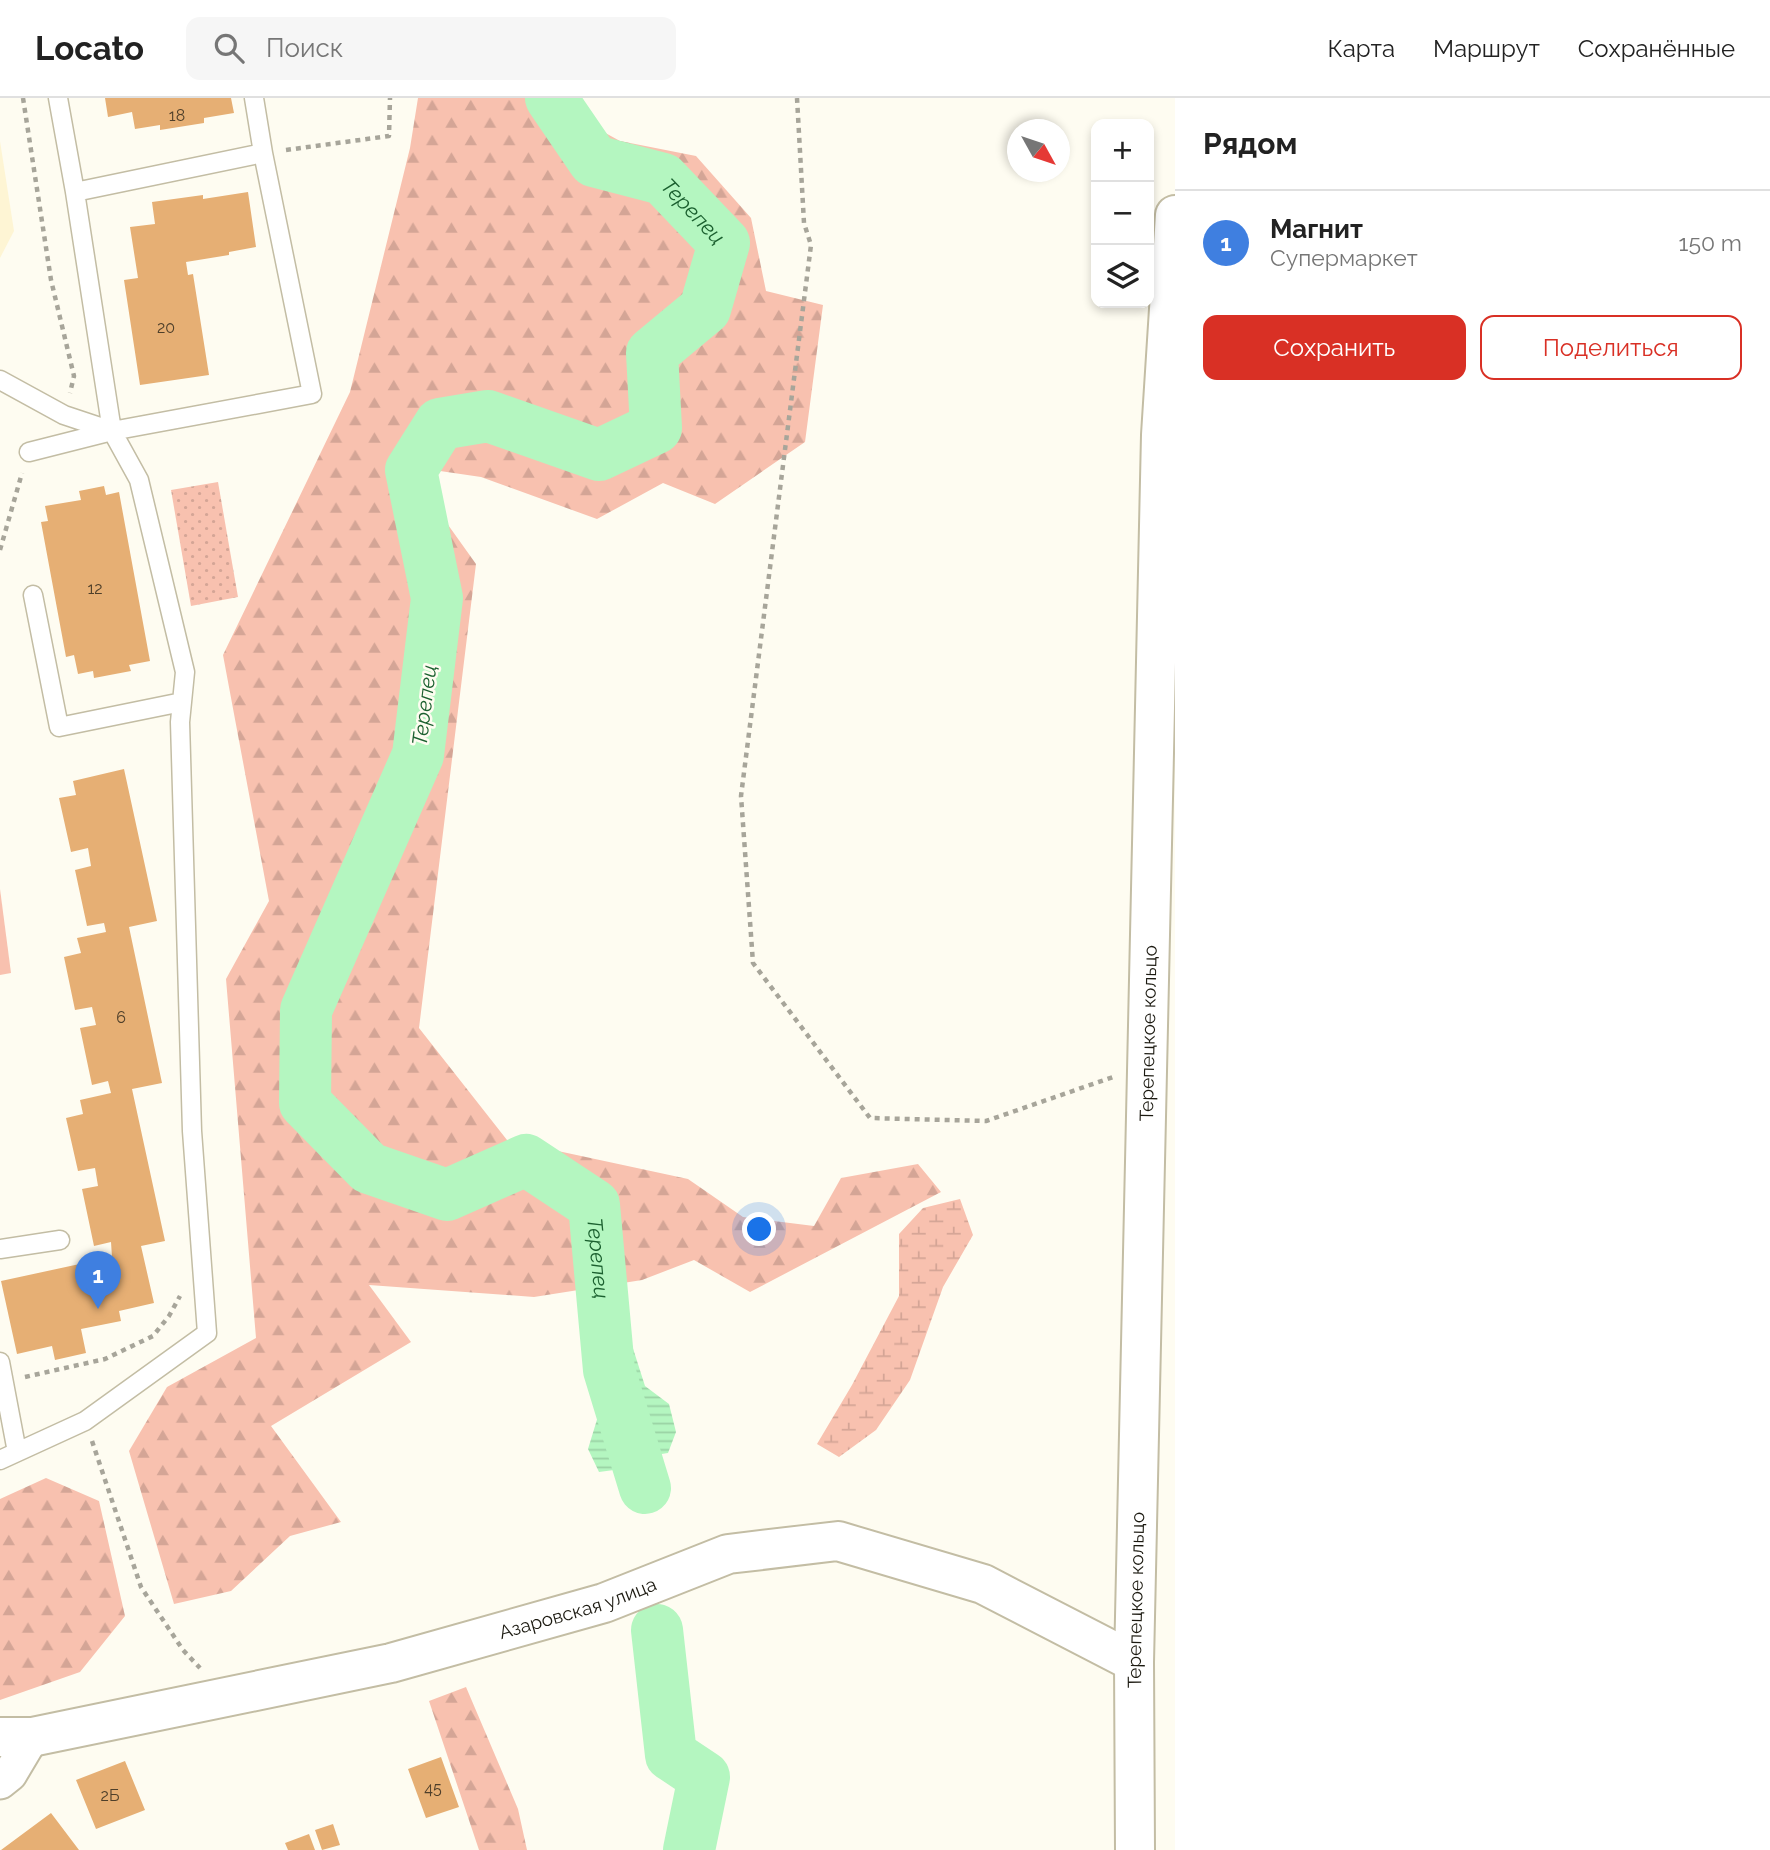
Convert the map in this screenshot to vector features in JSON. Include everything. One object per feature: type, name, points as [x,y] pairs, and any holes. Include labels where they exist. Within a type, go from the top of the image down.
[{"type":"street","name":"Терепецкое кольцо","points":[[1135,1850],[1134,1662],[1161,435],[1175,215]]},
{"type":"street","name":"Азаровская улица","points":[[16,1737],[391,1663],[604,1602],[728,1554],[838,1541],[983,1584],[1134,1662]]},
{"type":"street","points":[[0,1782],[10,1774],[16,1737]]},
{"type":"lane","points":[[0,1460],[85,1421],[207,1333],[192,1131],[180,722],[185,673],[139,480],[111,431],[58,98]]},
{"type":"lane","points":[[29,452],[111,431],[312,394],[254,98]]},
{"type":"lane","points":[[75,192],[263,153]]},
{"type":"lane","points":[[0,380],[64,415],[111,431]]},
{"type":"lane","points":[[33,595],[59,727],[182,702]]},
{"type":"lane","points":[[0,1250],[60,1240]]},
{"type":"lane","points":[[0,1362],[17,1452]]},
{"type":"path","points":[[23,98],[51,280],[74,376],[64,415]]},
{"type":"path","points":[[263,153],[389,136],[390,98]]},
{"type":"path","points":[[797,98],[804,223],[811,245],[741,796],[753,963],[870,1118],[986,1121],[1147,1065]]},
{"type":"path","points":[[0,550],[2,535],[29,452]]},
{"type":"path","points":[[4,1382],[105,1359],[153,1336],[180,1296],[180,1284]]},
{"type":"path","points":[[85,1421],[141,1587],[183,1650],[227,1697]]},
{"type":"shaded area","points":[[0,141],[14,231],[0,258]]},
{"type":"shaded area","points":[[601,1287],[622,1314],[645,1386],[669,1404],[676,1432],[668,1453],[649,1456],[645,1488],[629,1468],[599,1472],[588,1449],[599,1413]]},
{"type":"green space","points":[[418,98],[561,98],[567,112],[620,141],[696,156],[751,218],[766,291],[823,305],[805,442],[715,504],[663,483],[597,519],[481,477],[406,466],[476,564],[419,1028],[507,1140],[688,1179],[743,1217],[814,1226],[841,1178],[918,1164],[941,1192],[750,1292],[694,1260],[642,1280],[534,1297],[369,1285],[411,1342],[271,1426],[341,1522],[290,1536],[231,1591],[174,1604],[129,1451],[167,1387],[256,1338],[226,979],[269,901],[223,655],[350,392],[410,148]]},
{"type":"green space","points":[[218,482],[238,597],[191,606],[171,490]]},
{"type":"green space","points":[[0,889],[11,973],[0,975]]},
{"type":"green space","points":[[960,1199],[973,1235],[943,1287],[910,1380],[876,1430],[839,1457],[817,1444],[899,1296],[899,1234],[923,1208]]},
{"type":"green space","points":[[46,1478],[99,1501],[125,1616],[80,1672],[0,1700],[0,1499]]},
{"type":"green space","points":[[466,1687],[518,1809],[527,1850],[479,1850],[429,1701]]},
{"type":"building","points":[[105,98],[231,98],[234,113],[204,118],[204,123],[160,130],[160,125],[135,129],[132,112],[108,117]]},
{"type":"building","points":[[248,192],[256,247],[229,252],[229,255],[186,262],[188,275],[193,274],[209,375],[140,385],[124,280],[138,278],[130,227],[155,224],[152,202],[203,195],[203,199]]},
{"type":"building","points":[[104,486],[106,495],[119,492],[150,661],[129,665],[131,671],[94,678],[93,671],[78,674],[74,655],[66,657],[41,522],[48,521],[45,506],[81,500],[79,491]]},
{"type":"building","points":[[124,769],[157,921],[129,927],[162,1083],[132,1089],[165,1241],[141,1246],[154,1303],[119,1311],[121,1321],[81,1329],[86,1353],[55,1360],[52,1346],[17,1354],[1,1281],[112,1257],[111,1242],[94,1246],[82,1189],[98,1186],[95,1168],[78,1171],[66,1118],[83,1114],[80,1100],[111,1093],[108,1081],[92,1085],[80,1028],[96,1025],[92,1007],[75,1010],[64,957],[81,953],[77,938],[106,932],[104,923],[87,926],[75,870],[91,866],[88,848],[71,852],[59,798],[76,795],[73,781]]},
{"type":"building","points":[[441,1757],[459,1807],[426,1818],[408,1769]]},
{"type":"building","points":[[125,1761],[145,1810],[96,1829],[76,1780]]},
{"type":"building","points":[[51,1813],[79,1850],[1,1850]]},
{"type":"building","points":[[333,1824],[340,1845],[322,1850],[315,1830]]},
{"type":"building","points":[[309,1834],[315,1850],[288,1850],[285,1843]]},
{"type":"waterway","name":"Терепец","points":[[551,98],[594,161],[663,179],[724,243],[705,309],[652,353],[656,428],[599,455],[488,416],[440,424],[411,470],[437,598],[418,755],[306,1010],[305,1103],[369,1168],[447,1195],[526,1160],[594,1205],[609,1370],[645,1488]]},
{"type":"waterway","name":"Терепец","points":[[657,1630],[671,1755],[704,1777],[689,1850]]},
{"type":"place","name":"Магнит","points":[[98,1309]]}]
